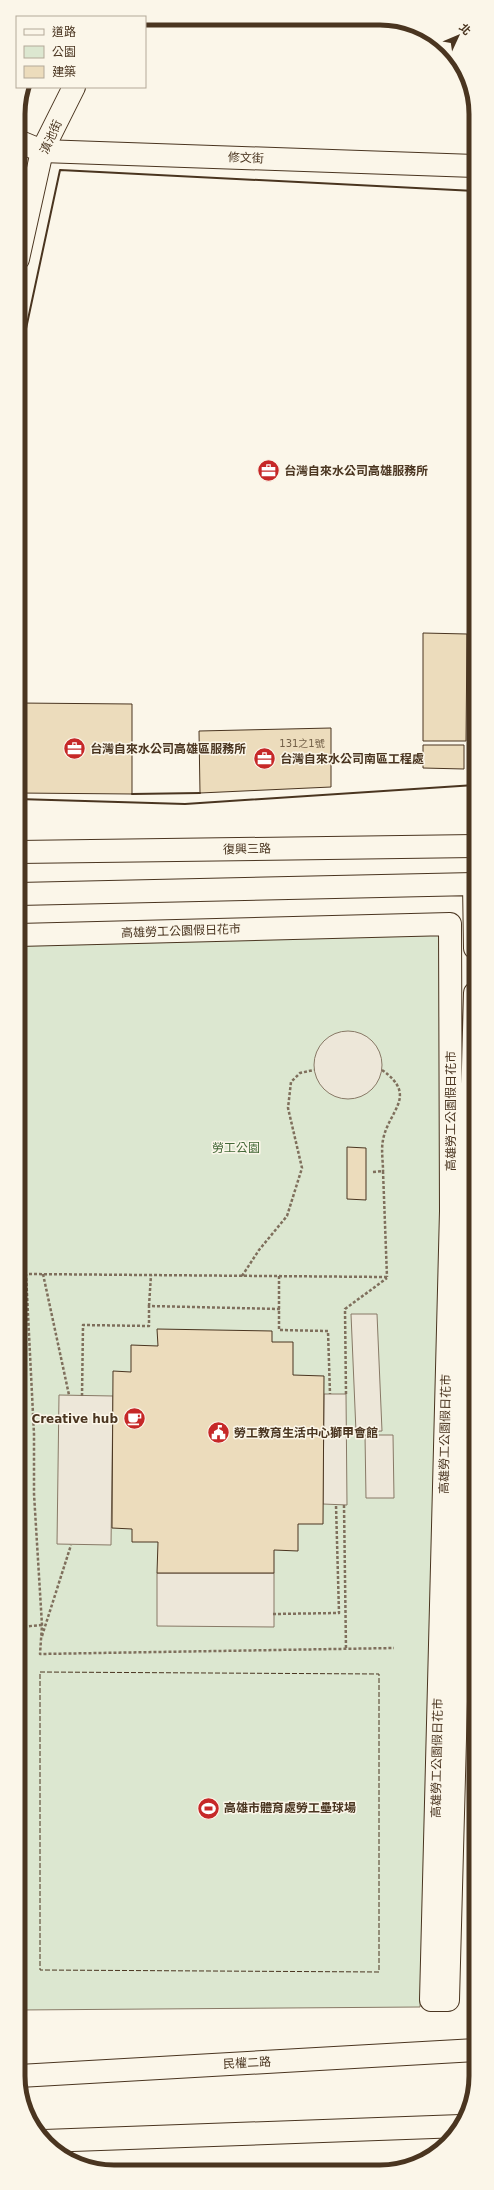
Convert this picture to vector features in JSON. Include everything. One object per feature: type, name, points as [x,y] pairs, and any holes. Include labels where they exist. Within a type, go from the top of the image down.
[{"type":"street","name":"滇池街","points":[[25,228],[42,151],[74,88]]},
{"type":"street","name":"修文街","points":[[25,144],[42,151],[469,166]]},
{"type":"street","name":"復興三路","points":[[25,852],[469,846]]},
{"type":"street","points":[[25,894],[469,884]]},
{"type":"street","name":"高雄勞工公園假日花市","points":[[25,935],[450,924],[451,1211],[431,2000],[448,2000],[469,1245]]},
{"type":"street","name":"民權二路","points":[[25,2076],[469,2050]]},
{"type":"street","points":[[53,2141],[453,2126]]},
{"type":"path","points":[[242,1276],[259,1250],[287,1216],[302,1168],[288,1108],[291,1082],[300,1073],[314,1070]]},
{"type":"path","points":[[382,1070],[391,1076],[400,1095],[400,1105],[389,1123],[383,1140],[387,1277]]},
{"type":"path","points":[[373,1172],[383,1171]]},
{"type":"path","points":[[387,1277],[26,1274],[34,1434],[34,1494],[42,1625],[40,1654],[394,1648]]},
{"type":"path","points":[[43,1274],[69,1395]]},
{"type":"path","points":[[82,1396],[83,1324],[149,1326],[151,1276]]},
{"type":"path","points":[[279,1276],[279,1330],[328,1332],[330,1394]]},
{"type":"path","points":[[346,1394],[345,1309],[387,1277]]},
{"type":"path","points":[[149,1306],[280,1309]]},
{"type":"path","points":[[273,1614],[338,1613],[336,1504]]},
{"type":"path","points":[[344,1505],[346,1649]]},
{"type":"path","points":[[42,1639],[71,1545]]},
{"type":"path","points":[[25,1626],[42,1625]]},
{"type":"green space","name":"勞工公園","points":[[461,922],[420,2007],[25,2010],[25,929]]},
{"type":"shaded area","points":[[348,1031],[361,1034],[372,1041],[379,1052],[382,1065],[379,1078],[372,1089],[361,1096],[348,1099],[335,1096],[324,1089],[317,1078],[314,1065],[317,1052],[324,1041],[335,1034]]},
{"type":"shaded area","points":[[351,1314],[377,1314],[382,1431],[356,1432]]},
{"type":"shaded area","points":[[324,1394],[346,1394],[347,1505],[323,1504]]},
{"type":"shaded area","points":[[59,1395],[113,1396],[111,1545],[57,1544]]},
{"type":"shaded area","points":[[365,1435],[393,1435],[394,1498],[366,1498]]},
{"type":"shaded area","points":[[157,1573],[274,1573],[274,1627],[157,1626]]},
{"type":"building","points":[[423,633],[467,634],[466,741],[423,741]]},
{"type":"building","name":"台灣自來水公司高雄區服務所","points":[[25,703],[132,704],[132,794],[25,793]]},
{"type":"building","name":"台灣自來水公司南區工程處","points":[[331,728],[331,787],[200,793],[199,731]]},
{"type":"building","points":[[423,745],[464,745],[464,769],[423,768]]},
{"type":"building","points":[[347,1147],[366,1148],[366,1200],[347,1199]]},
{"type":"building","name":"勞工教育生活中心獅甲會館","points":[[157,1329],[272,1331],[272,1342],[293,1342],[293,1375],[324,1376],[323,1524],[298,1524],[298,1551],[274,1550],[274,1573],[157,1573],[158,1542],[132,1542],[132,1529],[112,1528],[113,1371],[131,1372],[131,1345],[158,1346]]},
{"type":"fence","points":[[40,1672],[379,1674],[379,1972],[40,1970],[40,1672]]},
{"type":"wall","points":[[25,333],[60,170],[469,191]]},
{"type":"wall","points":[[25,799],[185,804],[469,785]]},
{"type":"wall","points":[[132,794],[200,793]]},
{"type":"place","name":"台灣自來水公司高雄服務所","points":[[268,471]]},
{"type":"place","name":"台灣自來水公司高雄區服務所","points":[[75,749]]},
{"type":"place","name":"台灣自來水公司南區工程處","points":[[265,759]]},
{"type":"place","name":"Creative hub","points":[[134,1419]]},
{"type":"place","name":"勞工教育生活中心獅甲會館","points":[[218,1433]]},
{"type":"place","name":"高雄市體育處勞工壘球場","points":[[209,1808]]}]
